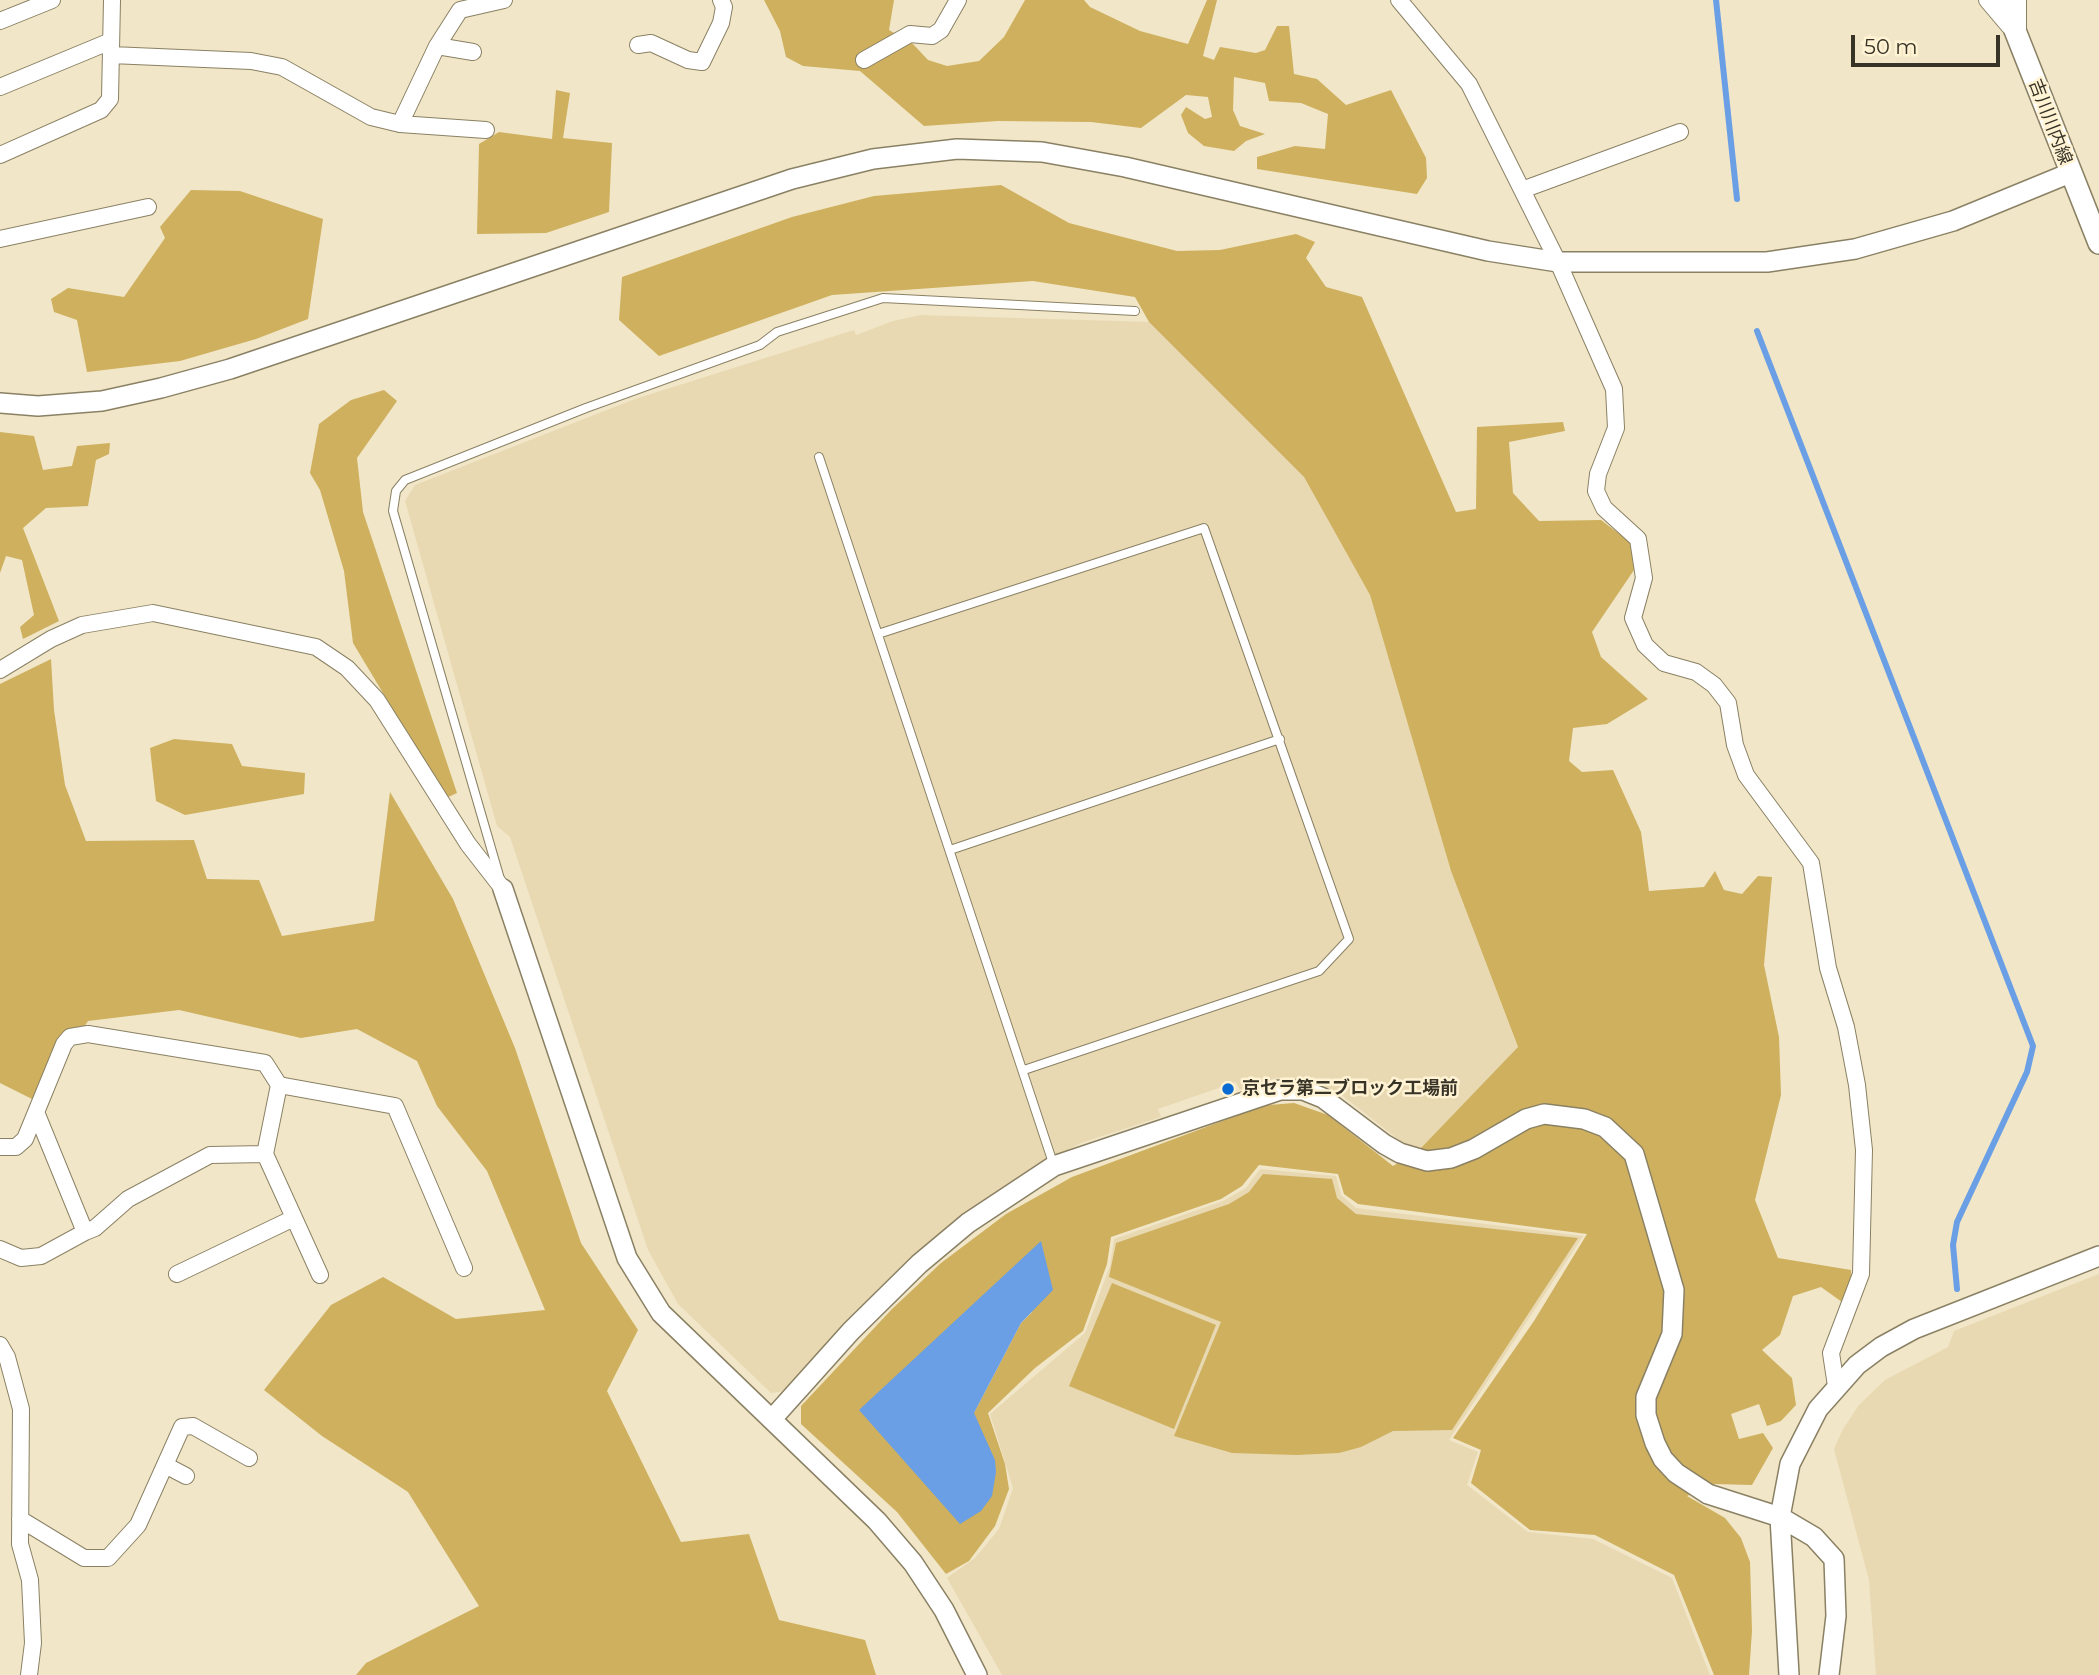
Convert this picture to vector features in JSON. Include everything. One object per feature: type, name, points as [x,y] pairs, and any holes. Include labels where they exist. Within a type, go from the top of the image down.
[{"type":"main road","name":"吉川川内線","points":[[2003,0],[2099,243]]},
{"type":"street","points":[[0,21],[52,0]]},
{"type":"street","points":[[0,155],[101,110],[110,99],[113,0]]},
{"type":"street","points":[[400,124],[437,46],[460,10],[468,6],[504,0]]},
{"type":"street","points":[[638,45],[651,43],[688,60],[702,62],[721,23],[724,7],[721,0]]},
{"type":"street","points":[[864,60],[910,34],[932,36],[941,30],[958,0]]},
{"type":"street","points":[[1399,0],[1469,84],[1558,262],[1614,389],[1616,428],[1598,474],[1595,491],[1605,508],[1638,539],[1644,578],[1633,618],[1645,645],[1664,663],[1696,672],[1714,685],[1728,703],[1735,745],[1746,775],[1784,822],[1811,863],[1828,968],[1846,1027],[1855,1073],[1864,1150],[1861,1274],[1831,1353],[1836,1386]]},
{"type":"street","points":[[1987,0],[2018,36]]},
{"type":"street","points":[[2018,0],[2018,36]]},
{"type":"street","points":[[437,46],[473,52]]},
{"type":"street","points":[[0,87],[111,48],[251,61],[282,67],[372,117],[400,124],[486,130]]},
{"type":"street","points":[[1522,190],[1681,132]]},
{"type":"street","points":[[0,403],[38,406],[102,401],[161,388],[230,369],[792,179],[873,159],[957,149],[1042,152],[1125,167],[1488,251],[1558,262],[1768,262],[1855,248],[1953,221],[2070,173]]},
{"type":"street","points":[[0,239],[149,207]]},
{"type":"street","points":[[0,670],[51,639],[82,625],[153,613],[316,647],[347,668],[377,700],[468,844],[503,889],[627,1258],[661,1313],[877,1521],[913,1563],[944,1610],[978,1675]]},
{"type":"street","points":[[0,1147],[16,1147],[25,1139],[64,1044],[70,1038],[88,1034],[265,1063],[279,1085],[265,1154],[320,1275]]},
{"type":"street","points":[[279,1085],[395,1106],[464,1268]]},
{"type":"street","points":[[772,1419],[851,1331],[919,1264],[968,1223],[1054,1166],[1280,1090],[1303,1090],[1323,1098],[1384,1144],[1400,1153],[1427,1161],[1451,1158],[1474,1149],[1526,1119],[1544,1114],[1584,1119],[1605,1127],[1634,1154],[1674,1290],[1672,1334],[1646,1397],[1646,1415],[1655,1443],[1676,1473],[1708,1494],[1780,1517],[1814,1537],[1834,1559],[1836,1616],[1829,1675]]},
{"type":"street","points":[[36,1112],[85,1232]]},
{"type":"street","points":[[0,1249],[21,1258],[41,1256],[95,1228],[128,1199],[211,1156],[265,1154]]},
{"type":"street","points":[[177,1274],[294,1218]]},
{"type":"street","points":[[1788,1675],[1780,1517],[1790,1464],[1818,1409],[1836,1386],[1881,1347],[1914,1329],[2099,1256]]},
{"type":"street","points":[[0,1345],[21,1409],[20,1544],[30,1580],[32,1605],[33,1643],[29,1675]]},
{"type":"street","points":[[20,1519],[85,1558],[108,1558],[138,1525],[182,1427],[193,1426],[249,1458]]},
{"type":"street","points":[[165,1465],[186,1476]]},
{"type":"lane","points":[[503,889],[393,511],[396,491],[405,480],[586,408],[760,345],[777,332],[883,298],[1135,311]]},
{"type":"lane","points":[[819,457],[1054,1166]]},
{"type":"lane","points":[[878,634],[1204,528],[1349,939],[1319,971],[1024,1070]]},
{"type":"lane","points":[[950,850],[1280,739]]},
{"type":"shaded area","points":[[764,0],[894,0],[889,30],[913,44],[928,60],[947,66],[979,61],[1004,37],[1025,0],[1084,0],[1090,7],[1140,31],[1188,44],[1207,0],[1217,0],[1203,56],[1214,60],[1220,47],[1256,53],[1265,50],[1277,26],[1289,26],[1294,74],[1317,79],[1346,105],[1391,90],[1426,158],[1427,178],[1417,194],[1257,169],[1257,157],[1295,146],[1325,149],[1328,114],[1301,103],[1269,101],[1265,83],[1234,77],[1233,110],[1240,126],[1265,134],[1246,141],[1234,151],[1204,146],[1188,133],[1181,115],[1186,107],[1205,119],[1212,117],[1208,97],[1186,95],[1141,128],[1091,122],[998,121],[924,126],[860,71],[803,66],[786,57],[780,31]]},
{"type":"shaded area","points":[[556,90],[570,93],[563,138],[612,143],[609,212],[546,233],[477,234],[479,144],[499,132],[552,139]]},
{"type":"shaded area","points":[[1001,185],[1069,223],[1177,251],[1220,250],[1296,234],[1315,242],[1306,258],[1326,287],[1362,297],[1456,512],[1476,509],[1477,427],[1563,422],[1565,431],[1509,442],[1513,493],[1539,521],[1601,520],[1630,542],[1634,570],[1592,632],[1601,657],[1648,699],[1607,724],[1573,728],[1569,761],[1582,772],[1613,770],[1641,832],[1649,891],[1704,887],[1715,871],[1724,890],[1742,894],[1758,876],[1772,877],[1764,965],[1779,1037],[1781,1095],[1755,1200],[1778,1258],[1851,1270],[1851,1287],[1842,1302],[1821,1287],[1793,1296],[1780,1335],[1762,1350],[1792,1378],[1796,1405],[1781,1421],[1767,1426],[1759,1404],[1731,1414],[1739,1439],[1763,1433],[1773,1448],[1752,1485],[1715,1484],[1687,1496],[1725,1518],[1741,1538],[1750,1562],[1752,1631],[1749,1675],[1714,1675],[1674,1575],[1595,1535],[1530,1530],[1471,1483],[1481,1450],[1453,1438],[1534,1321],[1587,1234],[1358,1204],[1344,1194],[1338,1174],[1259,1165],[1242,1186],[1221,1199],[1111,1237],[1107,1264],[1083,1331],[1035,1368],[988,1413],[1005,1464],[1009,1489],[995,1526],[969,1561],[946,1574],[897,1512],[801,1424],[801,1406],[892,1309],[941,1263],[1006,1214],[1072,1177],[1241,1114],[1269,1105],[1294,1103],[1328,1115],[1393,1166],[1421,1148],[1518,1047],[1451,871],[1370,595],[1304,477],[1149,322],[1135,297],[1033,281],[832,295],[659,356],[619,320],[622,277],[792,217],[874,196]],"holes":[[[1041,1242],[1032,1312],[1021,1323],[974,1413]]]},
{"type":"shaded area","points":[[191,190],[240,191],[323,219],[308,319],[256,339],[180,361],[87,372],[77,320],[54,312],[51,299],[68,288],[124,297],[165,238],[160,227]]},
{"type":"shaded area","points":[[921,315],[1149,322],[1304,477],[1370,595],[1451,871],[1518,1048],[1421,1148],[1404,1144],[1339,1093],[1310,1080],[1276,1078],[1240,1090],[1236,1082],[1158,1109],[1161,1117],[1081,1143],[1023,1174],[945,1229],[869,1301],[784,1391],[771,1393],[678,1304],[648,1250],[510,837],[497,826],[405,501],[415,485],[635,399],[854,330],[856,335],[893,321]]},
{"type":"shaded area","points":[[384,390],[397,401],[357,458],[363,512],[457,793],[446,798],[353,643],[344,571],[320,490],[310,473],[319,424],[351,400]]},
{"type":"shaded area","points":[[0,432],[34,436],[43,470],[72,466],[77,446],[110,443],[109,454],[96,460],[88,506],[46,508],[23,528],[59,621],[23,639],[20,627],[34,615],[22,560],[6,556],[0,573]]},
{"type":"shaded area","points":[[51,659],[54,710],[65,785],[86,841],[194,840],[207,879],[259,880],[282,936],[374,921],[390,792],[453,899],[515,1048],[581,1243],[638,1330],[607,1391],[681,1542],[749,1534],[779,1620],[865,1640],[876,1675],[356,1675],[366,1663],[479,1606],[408,1492],[322,1436],[264,1390],[331,1305],[383,1277],[456,1319],[545,1310],[487,1171],[437,1106],[417,1061],[357,1029],[301,1038],[179,1010],[88,1021],[36,1101],[0,1083],[0,684]]},
{"type":"shaded area","points":[[174,739],[232,744],[242,766],[305,773],[304,794],[185,815],[156,801],[150,748]]},
{"type":"shaded area","points":[[1260,1169],[1336,1176],[1341,1195],[1356,1208],[1583,1236],[1449,1440],[1478,1452],[1467,1485],[1528,1532],[1593,1539],[1672,1578],[1710,1675],[1002,1675],[947,1578],[975,1558],[999,1529],[1013,1488],[990,1414],[1085,1333],[1110,1266],[1114,1239],[1223,1201],[1246,1188]]},
{"type":"shaded area","points":[[1263,1174],[1332,1179],[1337,1198],[1356,1214],[1578,1238],[1452,1430],[1393,1431],[1361,1447],[1339,1453],[1232,1453],[1174,1436],[1221,1322],[1109,1277],[1116,1243],[1229,1204],[1249,1192]]},
{"type":"shaded area","points":[[2099,1274],[2099,1675],[1876,1675],[1869,1580],[1834,1449],[1843,1429],[1859,1405],[1885,1380],[1948,1347],[1954,1331]]},
{"type":"shaded area","points":[[1112,1283],[1216,1325],[1174,1429],[1069,1386]]},
{"type":"water","points":[[1041,1241],[1053,1290],[1021,1323],[974,1413],[995,1460],[996,1472],[992,1496],[981,1511],[960,1524],[859,1410]]},
{"type":"waterway","points":[[1716,0],[1737,199]]},
{"type":"waterway","points":[[1757,331],[2033,1046],[2027,1072],[1957,1222],[1953,1245],[1957,1289]]},
{"type":"place","name":"京セラ第二ブロック工場前","points":[[1228,1089]]}]
